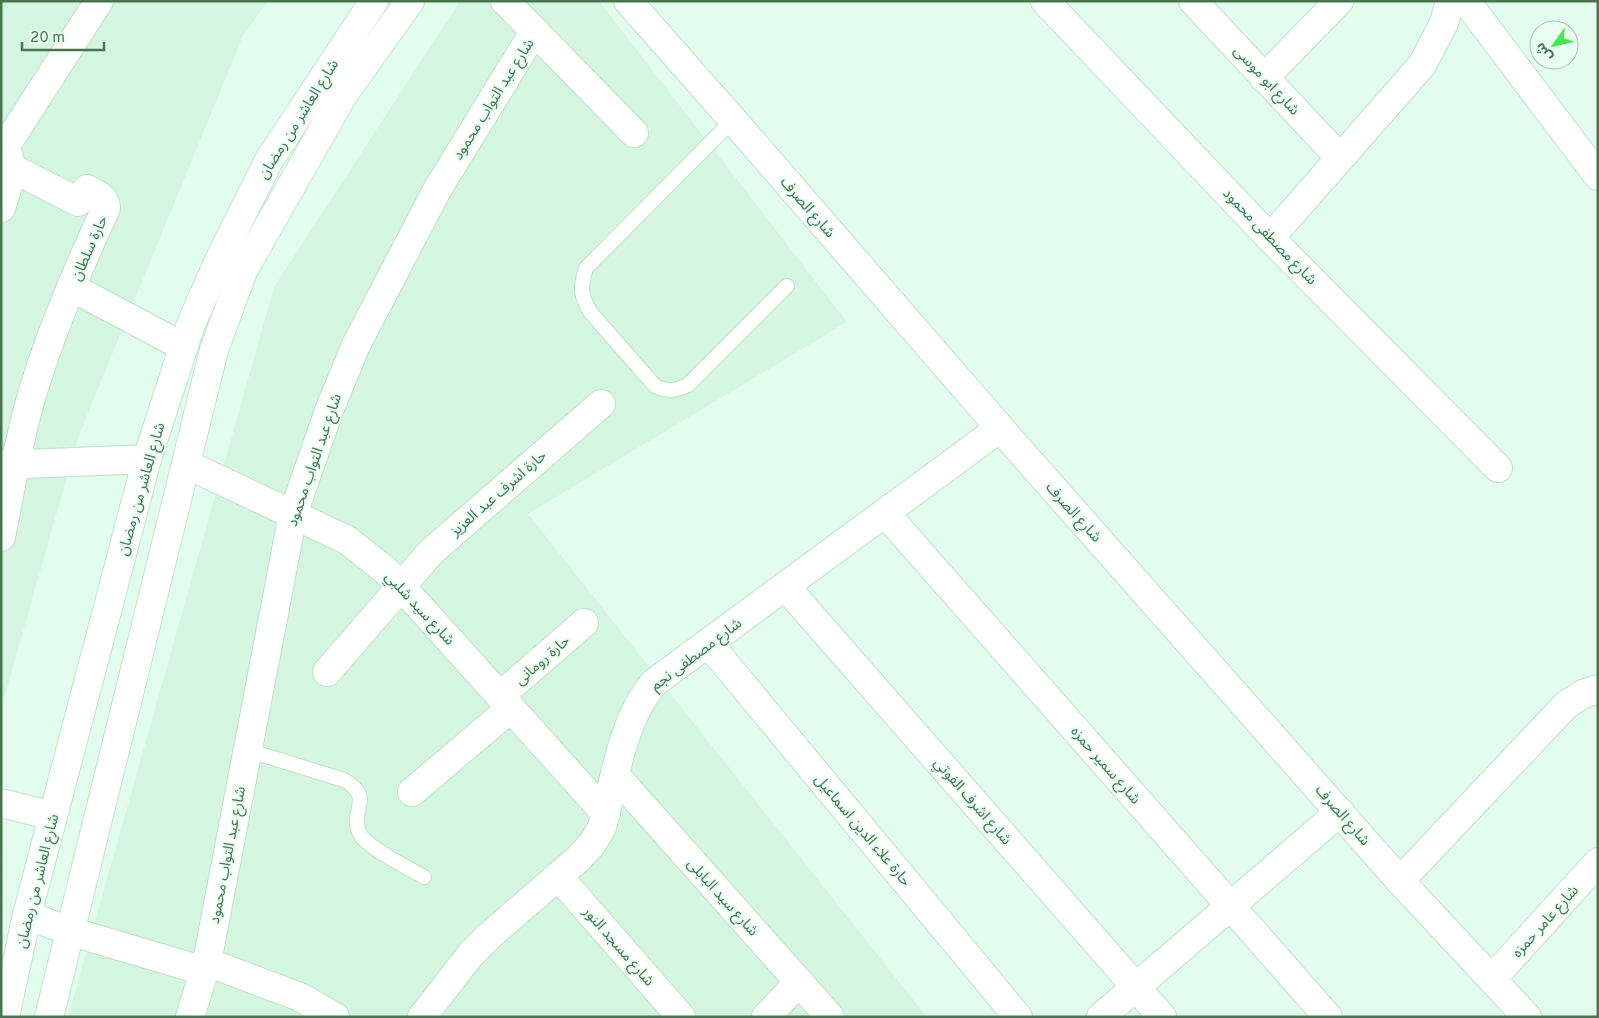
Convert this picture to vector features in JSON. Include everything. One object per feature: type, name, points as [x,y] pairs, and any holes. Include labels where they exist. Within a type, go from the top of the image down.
[{"type":"street","points":[[1,208],[10,180],[6,152],[99,1]]},
{"type":"street","name":"شارع العاشر من رمضان","points":[[5,1017],[27,915],[148,459],[191,324],[221,256],[269,160],[374,1]]},
{"type":"street","name":"شارع العاشر من رمضان","points":[[49,1017],[214,350],[243,271],[343,95],[410,1]]},
{"type":"street","points":[[504,1],[634,133]]},
{"type":"street","name":"شارع الصرف","points":[[628,1],[1000,428],[1400,881],[1492,979],[1518,1014]]},
{"type":"street","name":"شارع مصطفى محمود","points":[[1045,1],[1270,238],[1498,468]]},
{"type":"street","name":"شارع ابو موسى","points":[[1194,1],[1340,158]]},
{"type":"street","points":[[1264,78],[1339,1]]},
{"type":"street","points":[[1270,238],[1422,65],[1444,23],[1450,1]]},
{"type":"street","points":[[1466,1],[1598,176]]},
{"type":"street","name":"شارع عبد التواب محمود","points":[[190,1017],[205,966],[293,514],[330,408],[356,345],[437,190],[534,32]]},
{"type":"street","name":"حارة سلطان","points":[[1,537],[8,465],[71,287],[106,208],[106,202],[103,198],[87,189],[78,202],[6,152]]},
{"type":"street","name":"حارة سلطان","points":[[71,287],[184,347]]},
{"type":"street","name":"حارة اشرف عبد العزيز","points":[[327,672],[431,552],[601,404]]},
{"type":"street","name":"شارع مصطفى نجم","points":[[422,1017],[471,954],[592,844],[602,827],[634,714],[646,692],[655,682],[1000,428]]},
{"type":"street","points":[[8,465],[148,459]]},
{"type":"street","name":"شارع سيد شلبي","points":[[186,464],[347,540],[385,570],[606,814]]},
{"type":"street","name":"شارع سمير حمزه","points":[[884,513],[1328,1017]]},
{"type":"street","name":"شارع اشرف الفوتي","points":[[785,586],[1162,1017]]},
{"type":"street","name":"حارة رومانى","points":[[412,792],[584,623]]},
{"type":"street","name":"حارة علاء الدين اسماعيل","points":[[708,643],[1018,1017]]},
{"type":"street","points":[[1400,881],[1566,705],[1583,694],[1598,689]]},
{"type":"street","name":"شارع سيد البابلى","points":[[616,776],[830,1017]]},
{"type":"street","points":[[1,803],[53,816]]},
{"type":"street","points":[[1101,1017],[1340,812]]},
{"type":"street","name":"شارع عامر حمزه","points":[[1492,979],[1598,862]]},
{"type":"street","name":"شارع مسجد النور","points":[[558,876],[681,1017]]},
{"type":"street","points":[[27,915],[69,931],[205,966],[300,997],[335,1017]]},
{"type":"street","points":[[766,1017],[799,982]]},
{"type":"lane","points":[[733,120],[586,268],[581,283],[583,300],[591,313],[655,386],[666,391],[676,391],[688,385],[787,286]]},
{"type":"lane","points":[[247,750],[344,780],[351,784],[361,801],[356,819],[357,827],[365,841],[424,877]]},
{"type":"shaded area","points":[[1,1],[268,1],[243,36],[79,435],[1,709]]},
{"type":"shaded area","points":[[460,1],[599,1],[847,322],[528,514],[927,1017],[68,1017],[274,287]]}]
